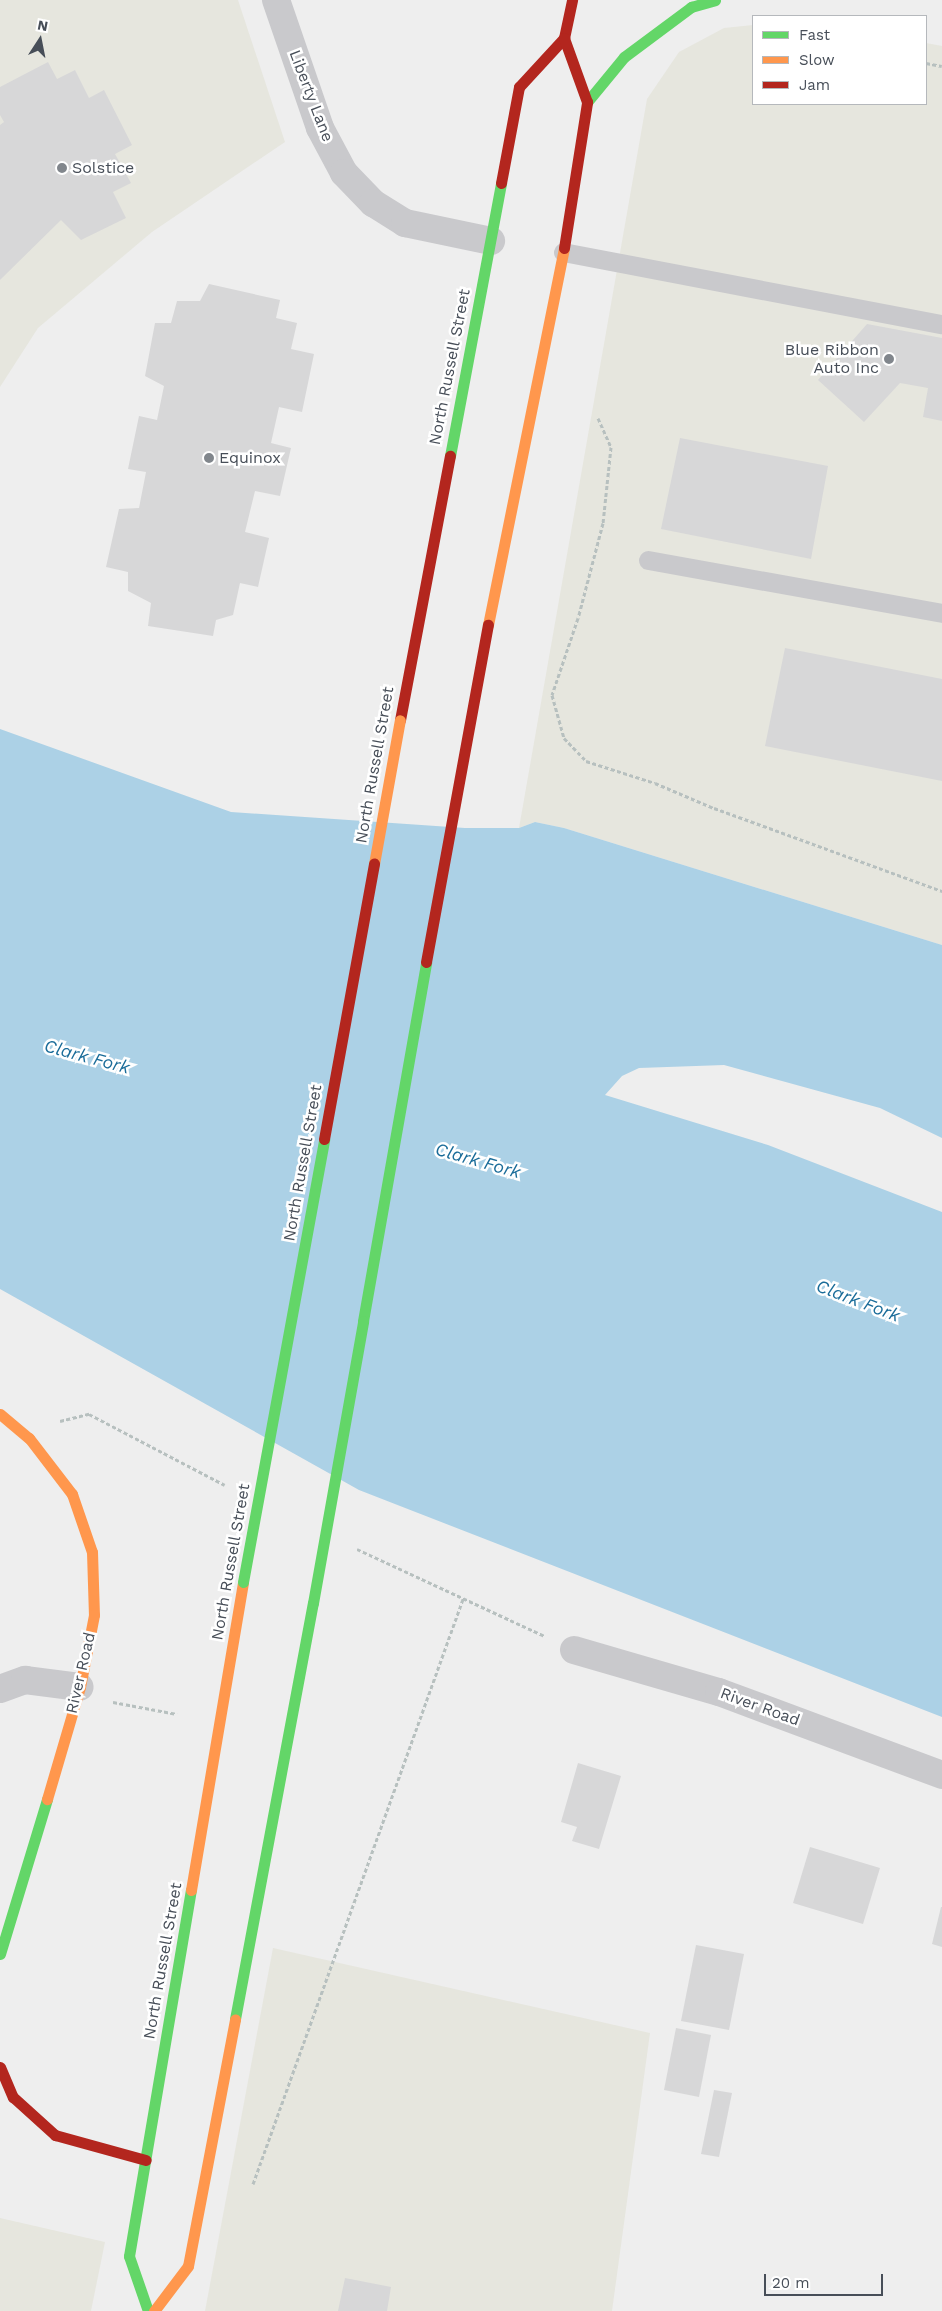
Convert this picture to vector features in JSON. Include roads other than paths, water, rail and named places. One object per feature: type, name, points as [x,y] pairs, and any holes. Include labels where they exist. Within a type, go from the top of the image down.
[{"type":"main road","points":[[154,2311],[188,2266],[313,1603],[464,740],[563,252],[587,102],[564,38],[572,0]]},
{"type":"main road","points":[[587,102],[624,57],[691,7],[716,0]]},
{"type":"main road","name":"North Russell Street","points":[[148,2311],[129,2256],[243,1582],[400,720],[519,87],[564,38]]},
{"type":"main road","name":"River Road","points":[[0,1414],[29,1438],[72,1494],[92,1552],[94,1615],[80,1686],[0,1954]]},
{"type":"main road","points":[[0,2067],[13,2097],[55,2135],[146,2160]]},
{"type":"street","name":"Liberty Lane","points":[[276,0],[320,128],[344,173],[373,203],[405,223],[491,241]]},
{"type":"street","name":"River Road","points":[[574,1650],[719,1692],[942,1774]]},
{"type":"street","points":[[0,1689],[25,1680],[80,1686]]},
{"type":"lane","points":[[563,252],[942,324]]},
{"type":"lane","points":[[648,560],[942,613]]},
{"type":"water","name":"Clark Fork","points":[[0,729],[231,812],[465,828],[519,828],[535,822],[564,828],[942,945],[942,1138],[880,1108],[724,1065],[639,1068],[622,1076],[605,1095],[768,1145],[942,1212],[942,1717],[359,1490],[0,1289]]},
{"type":"place","name":"Solstice","points":[[62,168]]},
{"type":"place","name":"Blue Ribbon Auto Inc","points":[[889,359]]},
{"type":"place","name":"Equinox","points":[[209,458]]}]
